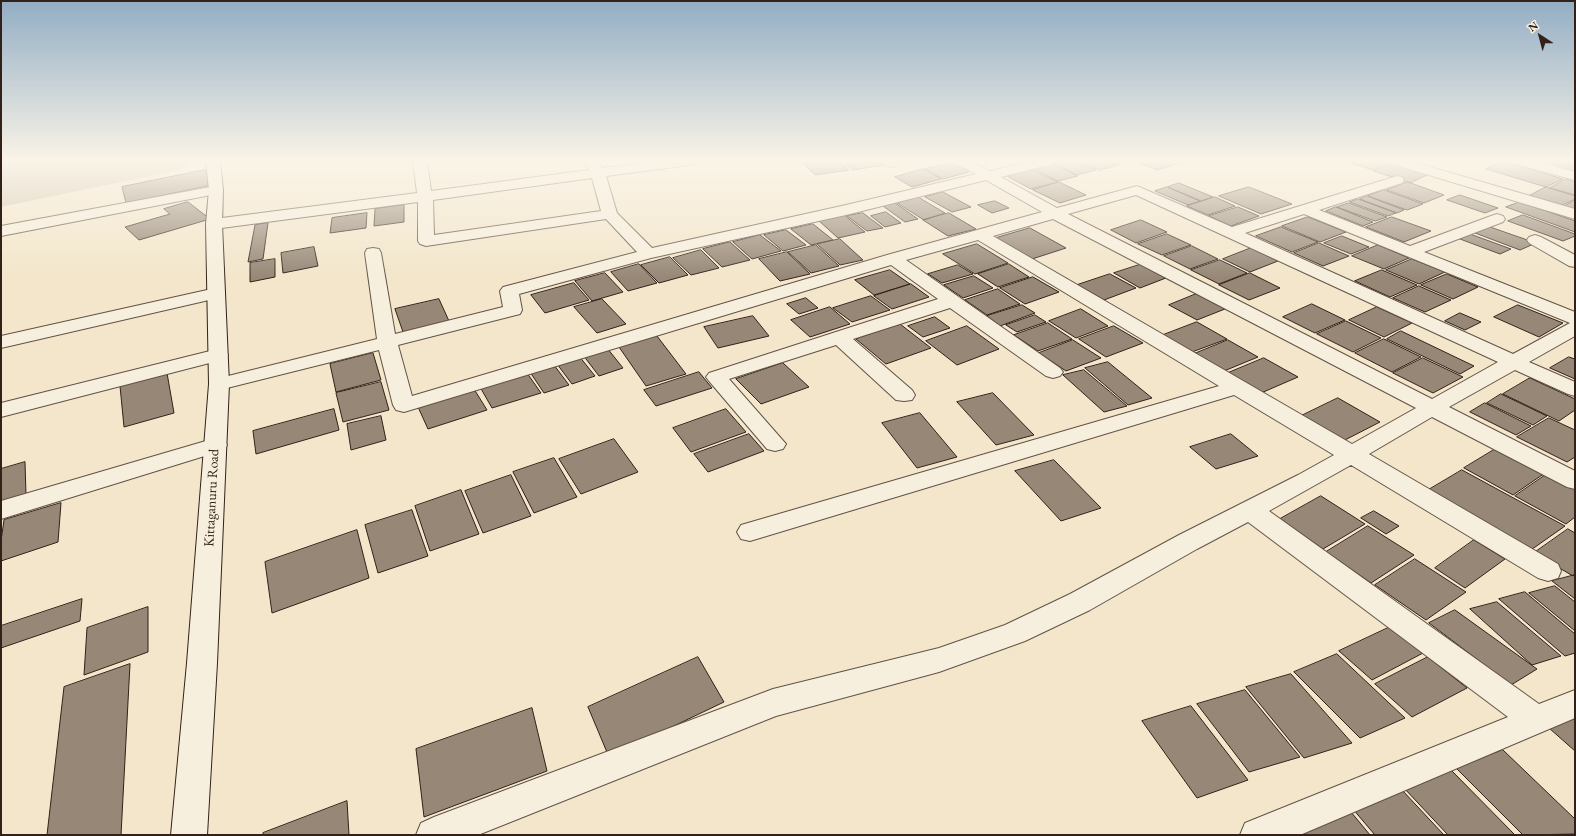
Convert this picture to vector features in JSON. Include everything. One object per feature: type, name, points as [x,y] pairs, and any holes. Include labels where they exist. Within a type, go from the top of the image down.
[{"type":"street","points":[[1,231],[158,200]]},
{"type":"street","name":"Kittaganuru Road","points":[[189,835],[202,663],[219,384],[214,224],[215,200]]},
{"type":"street","points":[[214,224],[401,200]]},
{"type":"street","points":[[425,200],[426,241],[610,214]]},
{"type":"street","points":[[605,200],[610,214],[648,254]]},
{"type":"street","points":[[219,384],[513,310],[509,291],[648,254],[887,200]]},
{"type":"street","points":[[1032,200],[1056,214],[1575,481]]},
{"type":"street","points":[[373,253],[387,342],[404,405],[893,259],[1103,200]]},
{"type":"street","points":[[1159,200],[1575,390]]},
{"type":"street","points":[[1230,233],[1333,200]]},
{"type":"street","points":[[1529,200],[1575,214]]},
{"type":"street","points":[[1304,209],[1575,319]]},
{"type":"street","points":[[1409,252],[1497,219]]},
{"type":"street","points":[[979,234],[1548,571]]},
{"type":"street","points":[[1536,240],[1575,262]]},
{"type":"street","points":[[893,259],[1053,372]]},
{"type":"street","points":[[1,342],[216,293]]},
{"type":"street","points":[[776,444],[716,377],[952,301]]},
{"type":"street","points":[[434,835],[773,703],[939,660],[1015,633],[1080,602],[1188,542],[1306,481],[1433,407],[1575,328]]},
{"type":"street","points":[[839,337],[904,395]]},
{"type":"street","points":[[1,410],[218,355]]},
{"type":"street","points":[[750,532],[1237,387]]},
{"type":"street","points":[[1,510],[216,445]]},
{"type":"street","points":[[1250,510],[1536,720]]},
{"type":"street","points":[[1258,835],[1575,704]]},
{"type":"shaded area","points":[[1,200],[35,200],[1,207]]},
{"type":"building","points":[[125,200],[140,200],[126,203]]},
{"type":"building","points":[[907,200],[923,200],[945,213],[924,220],[897,203]]},
{"type":"building","points":[[930,200],[958,200],[971,207],[952,212]]},
{"type":"building","points":[[1054,200],[1070,200],[1060,203]]},
{"type":"building","points":[[1176,200],[1200,201],[1188,205]]},
{"type":"building","points":[[1206,200],[1222,200],[1235,206],[1208,215],[1187,206]]},
{"type":"building","points":[[1228,200],[1282,200],[1292,204],[1261,214]]},
{"type":"building","points":[[1361,200],[1396,213],[1388,216],[1350,202]]},
{"type":"building","points":[[1363,200],[1378,200],[1404,210],[1397,213]]},
{"type":"building","points":[[1379,200],[1412,200],[1423,204],[1407,210]]},
{"type":"building","points":[[1415,200],[1431,200],[1424,203]]},
{"type":"building","points":[[1447,200],[1475,200],[1498,208],[1485,213]]},
{"type":"building","points":[[1542,200],[1573,200],[1561,206]]},
{"type":"building","points":[[1575,200],[1575,200],[1575,210],[1564,207]]},
{"type":"building","points":[[995,201],[1009,208],[992,213],[978,205]]},
{"type":"building","points":[[188,202],[210,219],[139,240],[125,227],[170,214],[164,209]]},
{"type":"building","points":[[1520,202],[1575,221],[1575,232],[1506,207]]},
{"type":"building","points":[[895,203],[918,219],[905,222],[883,206]]},
{"type":"building","points":[[1349,203],[1387,217],[1375,221],[1337,207]]},
{"type":"building","points":[[404,205],[404,222],[374,226],[375,209]]},
{"type":"building","points":[[1238,207],[1259,216],[1231,226],[1209,216]]},
{"type":"building","points":[[1336,207],[1373,222],[1363,226],[1326,211]]},
{"type":"building","points":[[886,212],[901,223],[885,227],[871,216]]},
{"type":"building","points":[[367,213],[366,228],[330,233],[332,218]]},
{"type":"building","points":[[863,213],[883,228],[867,231],[847,216]]},
{"type":"building","points":[[949,213],[976,229],[948,236],[923,220]]},
{"type":"building","points":[[844,215],[865,232],[838,238],[818,220]]},
{"type":"building","points":[[1523,215],[1575,234],[1575,236],[1563,241],[1508,221]]},
{"type":"building","points":[[1308,217],[1346,232],[1320,242],[1282,226]]},
{"type":"building","points":[[1392,217],[1431,231],[1404,242],[1366,227]]},
{"type":"building","points":[[1141,220],[1167,232],[1136,243],[1111,230]]},
{"type":"building","points":[[268,223],[263,259],[248,262],[255,225]]},
{"type":"building","points":[[813,224],[833,240],[811,245],[791,229]]},
{"type":"building","points":[[1281,227],[1318,242],[1292,252],[1256,236]]},
{"type":"building","points":[[1490,227],[1536,243],[1520,250],[1475,233]]},
{"type":"building","points":[[1030,228],[1066,248],[1032,259],[996,238]]},
{"type":"building","points":[[786,230],[806,245],[783,251],[764,235]]},
{"type":"building","points":[[1167,234],[1191,245],[1162,255],[1138,244]]},
{"type":"building","points":[[1470,234],[1511,249],[1500,254],[1460,239]]},
{"type":"building","points":[[760,235],[781,251],[752,259],[733,242]]},
{"type":"building","points":[[1342,236],[1369,247],[1351,254],[1324,243]]},
{"type":"building","points":[[840,239],[863,260],[840,265],[817,244]]},
{"type":"building","points":[[730,242],[750,260],[722,267],[703,249]]},
{"type":"building","points":[[1319,243],[1349,256],[1323,266],[1294,253]]},
{"type":"building","points":[[977,244],[1008,263],[975,274],[943,254]]},
{"type":"building","points":[[816,245],[839,266],[811,273],[788,252]]},
{"type":"building","points":[[1378,245],[1409,258],[1384,269],[1352,256]]},
{"type":"building","points":[[1192,246],[1218,259],[1190,269],[1164,256]]},
{"type":"building","points":[[314,247],[318,266],[283,273],[281,253]]},
{"type":"building","points":[[1251,248],[1278,261],[1250,272],[1223,259]]},
{"type":"building","points":[[701,250],[719,268],[691,275],[673,258]]},
{"type":"building","points":[[787,252],[810,274],[780,281],[759,259]]},
{"type":"building","points":[[670,257],[688,275],[659,283],[641,265]]},
{"type":"building","points":[[275,259],[275,277],[250,282],[250,263]]},
{"type":"building","points":[[1412,259],[1445,272],[1419,284],[1386,270]]},
{"type":"building","points":[[1220,260],[1247,273],[1219,284],[1191,270]]},
{"type":"building","points":[[1145,263],[1171,276],[1140,288],[1114,273]]},
{"type":"building","points":[[639,264],[657,283],[628,291],[611,272]]},
{"type":"building","points":[[1009,264],[1029,277],[998,287],[978,274]]},
{"type":"building","points":[[958,265],[973,274],[942,283],[928,274]]},
{"type":"building","points":[[890,270],[910,284],[874,295],[855,280]]},
{"type":"building","points":[[1382,270],[1417,285],[1390,297],[1355,281]]},
{"type":"building","points":[[605,273],[623,292],[592,301],[575,281]]},
{"type":"building","points":[[1250,273],[1280,288],[1249,300],[1219,285]]},
{"type":"building","points":[[1110,274],[1136,288],[1104,300],[1077,285]]},
{"type":"building","points":[[1447,274],[1478,287],[1453,299],[1421,285]]},
{"type":"building","points":[[974,276],[993,288],[963,298],[944,285]]},
{"type":"building","points":[[1033,277],[1059,292],[1025,304],[1000,288]]},
{"type":"building","points":[[574,283],[589,300],[545,313],[531,295]]},
{"type":"building","points":[[911,284],[929,297],[892,309],[874,296]]},
{"type":"building","points":[[1419,286],[1451,300],[1425,312],[1393,298]]},
{"type":"building","points":[[998,289],[1020,304],[987,315],[965,300]]},
{"type":"building","points":[[1201,292],[1230,307],[1197,320],[1169,305]]},
{"type":"building","points":[[871,296],[890,310],[852,322],[833,308]]},
{"type":"building","points":[[806,298],[818,308],[799,314],[787,304]]},
{"type":"building","points":[[439,299],[449,321],[403,332],[395,309]]},
{"type":"building","points":[[602,299],[626,324],[597,333],[574,307]]},
{"type":"building","points":[[1312,304],[1345,320],[1315,333],[1283,317]]},
{"type":"building","points":[[1022,305],[1035,313],[1000,326],[987,316]]},
{"type":"building","points":[[1518,305],[1563,323],[1539,337],[1494,317]]},
{"type":"building","points":[[830,307],[850,324],[810,337],[791,320]]},
{"type":"building","points":[[1377,307],[1412,323],[1384,337],[1349,320]]},
{"type":"building","points":[[1081,309],[1108,326],[1076,338],[1049,321]]},
{"type":"building","points":[[1460,313],[1481,322],[1465,330],[1445,321]]},
{"type":"building","points":[[1035,315],[1046,322],[1017,332],[1006,325]]},
{"type":"building","points":[[753,316],[769,336],[718,348],[704,327]]},
{"type":"building","points":[[935,317],[950,328],[923,337],[908,326]]},
{"type":"building","points":[[1346,321],[1381,338],[1353,352],[1317,334]]},
{"type":"building","points":[[1197,322],[1227,339],[1192,352],[1163,335]]},
{"type":"building","points":[[1048,323],[1072,339],[1038,351],[1014,335]]},
{"type":"building","points":[[900,324],[931,348],[886,364],[856,339]]},
{"type":"building","points":[[967,326],[999,349],[957,365],[926,341]]},
{"type":"building","points":[[1114,326],[1143,343],[1106,357],[1079,339]]},
{"type":"building","points":[[1401,331],[1474,366],[1460,374],[1387,339]]},
{"type":"building","points":[[657,336],[686,374],[646,386],[619,347]]},
{"type":"building","points":[[1384,339],[1421,357],[1392,372],[1355,353]]},
{"type":"building","points":[[1073,340],[1101,358],[1066,371],[1039,353]]},
{"type":"building","points":[[1228,340],[1258,357],[1224,371],[1194,354]]},
{"type":"building","points":[[607,348],[623,368],[599,376],[583,355]]},
{"type":"building","points":[[373,353],[381,380],[336,392],[330,364]]},
{"type":"building","points":[[579,356],[595,376],[572,384],[557,364]]},
{"type":"building","points":[[1569,357],[1575,359],[1575,379],[1550,368]]},
{"type":"building","points":[[1264,358],[1298,377],[1261,393],[1228,373]]},
{"type":"building","points":[[1423,358],[1463,377],[1433,393],[1393,373]]},
{"type":"building","points":[[1108,362],[1152,398],[1128,405],[1085,368]]},
{"type":"building","points":[[783,363],[809,387],[761,404],[736,379]]},
{"type":"building","points":[[554,365],[569,385],[544,393],[530,372]]},
{"type":"building","points":[[1084,370],[1127,406],[1104,412],[1063,375]]},
{"type":"building","points":[[699,372],[712,388],[656,406],[644,390]]},
{"type":"building","points":[[167,373],[174,413],[124,427],[120,386]]},
{"type":"building","points":[[527,373],[541,393],[492,408],[480,387]]},
{"type":"building","points":[[1530,378],[1575,399],[1575,410],[1559,421],[1503,394]]},
{"type":"building","points":[[381,382],[389,410],[343,422],[336,393]]},
{"type":"building","points":[[474,389],[487,410],[428,429],[418,407]]},
{"type":"building","points":[[993,393],[1034,435],[996,445],[957,402]]},
{"type":"building","points":[[1501,394],[1547,416],[1533,425],[1487,403]]},
{"type":"building","points":[[1338,398],[1380,422],[1343,441],[1301,416]]},
{"type":"building","points":[[1485,403],[1531,426],[1516,435],[1470,412]]},
{"type":"building","points":[[334,409],[339,430],[256,454],[253,431]]},
{"type":"building","points":[[726,409],[746,432],[691,452],[673,428]]},
{"type":"building","points":[[920,413],[957,457],[917,468],[882,423]]},
{"type":"building","points":[[381,416],[386,440],[351,450],[347,424]]},
{"type":"building","points":[[1549,418],[1575,430],[1575,457],[1567,462],[1517,437]]},
{"type":"building","points":[[749,434],[764,451],[708,472],[694,454]]},
{"type":"building","points":[[1231,434],[1258,456],[1216,469],[1190,447]]},
{"type":"building","points":[[614,439],[638,472],[581,494],[559,459]]},
{"type":"building","points":[[1497,448],[1545,473],[1513,495],[1464,468]]},
{"type":"building","points":[[554,458],[577,497],[534,513],[513,472]]},
{"type":"building","points":[[1054,460],[1101,508],[1061,521],[1015,471]]},
{"type":"building","points":[[25,462],[26,495],[1,503],[1,469]]},
{"type":"building","points":[[1462,470],[1565,526],[1528,552],[1425,492]]},
{"type":"building","points":[[1547,474],[1575,489],[1575,517],[1566,524],[1515,496]]},
{"type":"building","points":[[511,475],[531,516],[483,533],[465,491]]},
{"type":"building","points":[[461,490],[479,534],[430,551],[415,506]]},
{"type":"building","points":[[1321,496],[1365,524],[1323,549],[1280,519]]},
{"type":"building","points":[[61,503],[58,542],[1,561],[1,541],[4,520]]},
{"type":"building","points":[[412,510],[428,556],[378,573],[365,525]]},
{"type":"building","points":[[1374,511],[1399,526],[1386,534],[1361,518]]},
{"type":"building","points":[[1368,526],[1414,555],[1371,583],[1326,552]]},
{"type":"building","points":[[1568,529],[1575,533],[1575,574],[1573,576],[1534,553]]},
{"type":"building","points":[[357,530],[369,578],[272,613],[265,562]]},
{"type":"building","points":[[1474,540],[1505,559],[1465,588],[1435,568]]},
{"type":"building","points":[[1415,559],[1466,592],[1426,620],[1375,585]]},
{"type":"building","points":[[1575,575],[1575,599],[1552,581]]},
{"type":"building","points":[[1555,586],[1575,602],[1575,631],[1529,593]]},
{"type":"building","points":[[1525,592],[1575,634],[1575,653],[1565,656],[1499,599]]},
{"type":"building","points":[[82,599],[80,621],[1,648],[1,626]]},
{"type":"building","points":[[1497,602],[1561,656],[1532,665],[1470,609]]},
{"type":"building","points":[[148,607],[148,652],[84,675],[87,628]]},
{"type":"building","points":[[1455,610],[1537,669],[1511,685],[1429,623]]},
{"type":"building","points":[[1390,627],[1423,653],[1372,680],[1339,651]]},
{"type":"building","points":[[1337,654],[1405,718],[1360,738],[1294,672]]},
{"type":"building","points":[[698,657],[724,702],[609,757],[588,707]]},
{"type":"building","points":[[1428,657],[1467,688],[1412,717],[1375,684]]},
{"type":"building","points":[[130,664],[121,835],[47,835],[64,687]]},
{"type":"building","points":[[1291,674],[1352,743],[1304,758],[1246,687]]},
{"type":"building","points":[[1245,690],[1300,757],[1249,772],[1197,704]]},
{"type":"building","points":[[1191,706],[1248,780],[1197,798],[1142,721]]},
{"type":"building","points":[[532,708],[547,771],[424,817],[416,749]]},
{"type":"building","points":[[1575,719],[1575,751],[1549,728]]},
{"type":"building","points":[[1503,750],[1575,819],[1575,834],[1523,835],[1456,768]]},
{"type":"building","points":[[1451,770],[1515,835],[1448,835],[1404,788]]},
{"type":"building","points":[[1402,790],[1444,835],[1375,835],[1352,808]]},
{"type":"building","points":[[347,801],[349,835],[263,835],[263,833]]},
{"type":"building","points":[[1351,812],[1370,835],[1303,835],[1300,831]]}]
